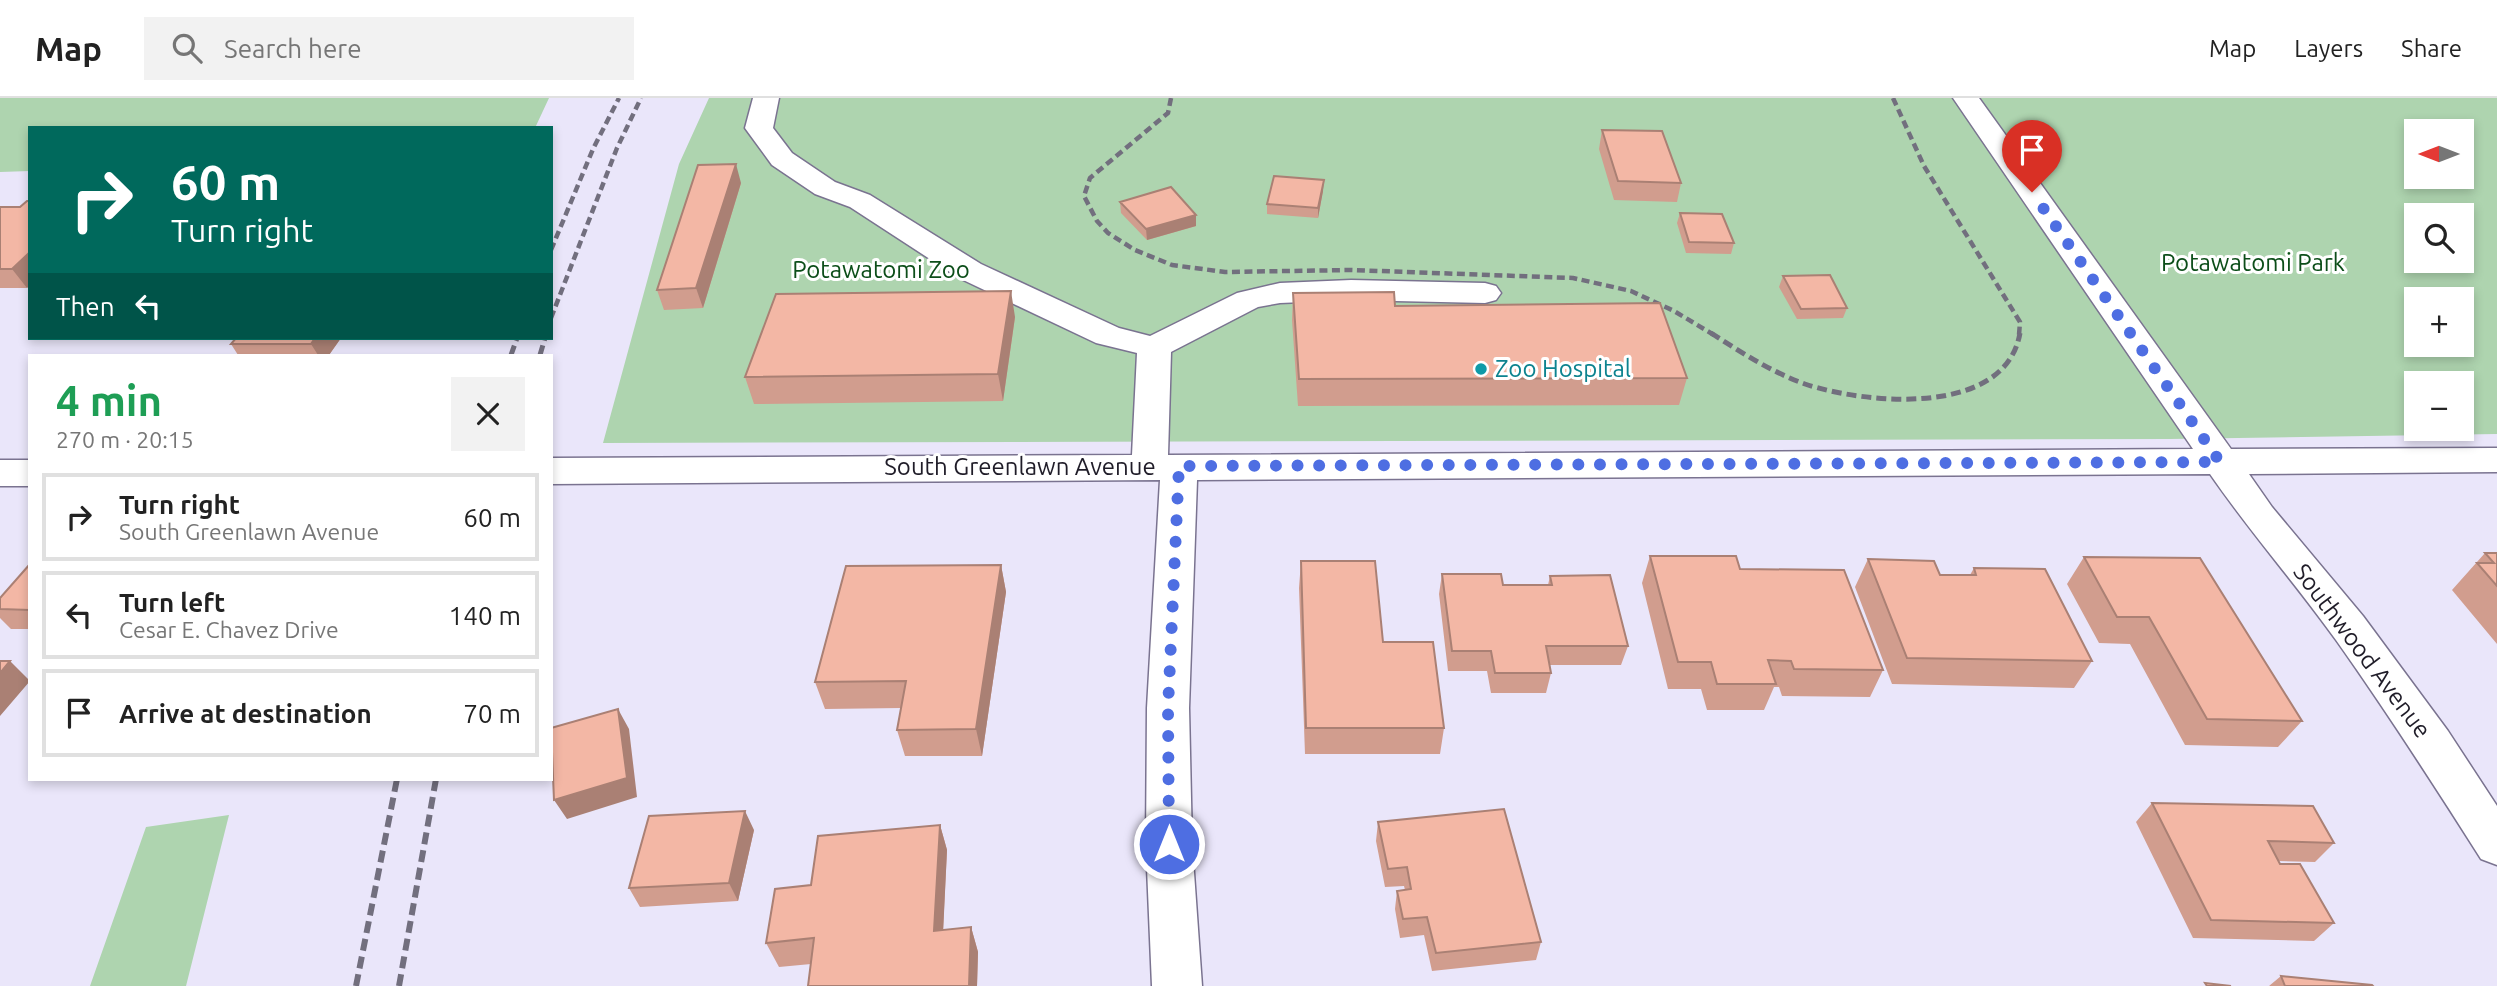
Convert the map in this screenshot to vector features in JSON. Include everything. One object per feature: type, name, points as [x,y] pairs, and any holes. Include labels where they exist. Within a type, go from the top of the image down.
[{"type":"street","points":[[766,98],[759,128],[782,159],[825,188],[860,201],[970,271],[1108,336],[1154,347],[1248,300],[1280,293],[1350,290],[1485,293]]},
{"type":"street","name":"Southwood Avenue","points":[[1966,98],[2259,516],[2349,626],[2432,744],[2497,845]]},
{"type":"street","points":[[1154,347],[1164,466],[1169,844],[1177,986]]},
{"type":"street","name":"South Greenlawn Avenue","points":[[553,471],[2497,460]]},
{"type":"street","points":[[0,473],[28,473]]},
{"type":"green space","points":[[0,98],[549,98],[536,126],[28,126],[28,171],[0,172]]},
{"type":"green space","name":"Potawatomi Zoo","points":[[709,98],[2497,98],[2497,434],[2474,434],[2474,371],[2404,371],[2404,435],[2170,439],[603,443],[679,164]]},
{"type":"green space","points":[[229,815],[186,986],[90,986],[146,827]]},
{"type":"building","points":[[1602,130],[1662,131],[1681,183],[1618,181]]},
{"type":"building","points":[[736,164],[696,288],[657,290],[698,165]]},
{"type":"building","points":[[1274,176],[1324,180],[1318,208],[1267,204]]},
{"type":"building","points":[[1171,187],[1196,215],[1146,229],[1120,202]]},
{"type":"building","points":[[28,201],[28,254],[12,269],[0,269],[0,207],[20,207]]},
{"type":"building","points":[[1680,213],[1722,214],[1734,243],[1689,242]]},
{"type":"building","points":[[1830,275],[1847,308],[1801,309],[1783,276]]},
{"type":"building","points":[[1011,291],[998,374],[745,377],[776,294]]},
{"type":"building","name":"Zoo Hospital","points":[[1394,292],[1395,306],[1660,303],[1687,378],[1299,379],[1293,293]]},
{"type":"building","points":[[234,340],[314,340],[311,344],[231,344]]},
{"type":"building","points":[[2485,553],[2497,553],[2497,586],[2477,563],[2494,563]]},
{"type":"building","points":[[1650,556],[1736,556],[1740,569],[1844,570],[1883,670],[1794,669],[1791,661],[1768,660],[1776,684],[1717,684],[1711,662],[1678,662]]},
{"type":"building","points":[[2084,557],[2200,558],[2302,721],[2207,719],[2149,617],[2117,617]]},
{"type":"building","points":[[1868,559],[1934,561],[1940,575],[1976,575],[1974,568],[2045,569],[2092,661],[1907,658]]},
{"type":"building","points":[[1301,561],[1375,561],[1383,642],[1433,642],[1444,728],[1306,728]]},
{"type":"building","points":[[1001,565],[976,729],[897,730],[906,681],[815,682],[846,566]]},
{"type":"building","points":[[28,566],[28,610],[0,609],[0,598]]},
{"type":"building","points":[[1442,574],[1501,574],[1503,585],[1552,585],[1550,576],[1610,575],[1628,646],[1546,646],[1551,673],[1495,673],[1491,651],[1452,651]]},
{"type":"building","points":[[0,661],[10,661],[0,673]]},
{"type":"building","points":[[618,709],[627,778],[554,800],[553,727]]},
{"type":"building","points":[[2152,803],[2313,806],[2334,843],[2268,841],[2280,864],[2300,864],[2334,923],[2211,920]]},
{"type":"building","points":[[1504,809],[1541,942],[1436,953],[1427,917],[1403,919],[1397,891],[1411,889],[1407,867],[1388,869],[1378,822]]},
{"type":"building","points":[[745,811],[729,883],[629,888],[649,816]]},
{"type":"building","points":[[940,825],[934,931],[971,927],[969,986],[808,986],[814,938],[766,943],[775,889],[811,885],[818,836]]},
{"type":"building","points":[[2281,976],[2372,985],[2373,986],[2285,986]]},
{"type":"building","points":[[2205,983],[2231,986],[2207,986]]},
{"type":"railway","points":[[553,245],[593,149],[619,98]]},
{"type":"railway","points":[[553,313],[617,148],[641,98]]},
{"type":"railway","points":[[1171,98],[1168,113],[1090,178],[1084,196],[1097,221],[1108,233],[1135,250],[1172,265],[1225,272],[1352,270],[1573,278],[1631,291],[1674,311],[1714,335]]},
{"type":"railway","points":[[1893,98],[1924,166],[2020,322],[2019,335]]},
{"type":"railway","points":[[1711,333],[1768,368],[1805,384],[1831,391],[1895,399],[1929,398],[1961,392],[1989,380],[2009,360],[2020,333]]},
{"type":"railway","points":[[511,354],[516,340]]},
{"type":"railway","points":[[540,354],[544,340]]},
{"type":"railway","points":[[356,986],[397,781]]},
{"type":"railway","points":[[399,986],[436,781]]},
{"type":"place","name":"Zoo Hospital","points":[[1481,369]]},
{"type":"route","points":[[1169,844],[1168,708],[1179,466],[2220,462],[2032,192]]},
{"type":"park label","name":"Potawatomi Park","points":[[2253,263]]}]
